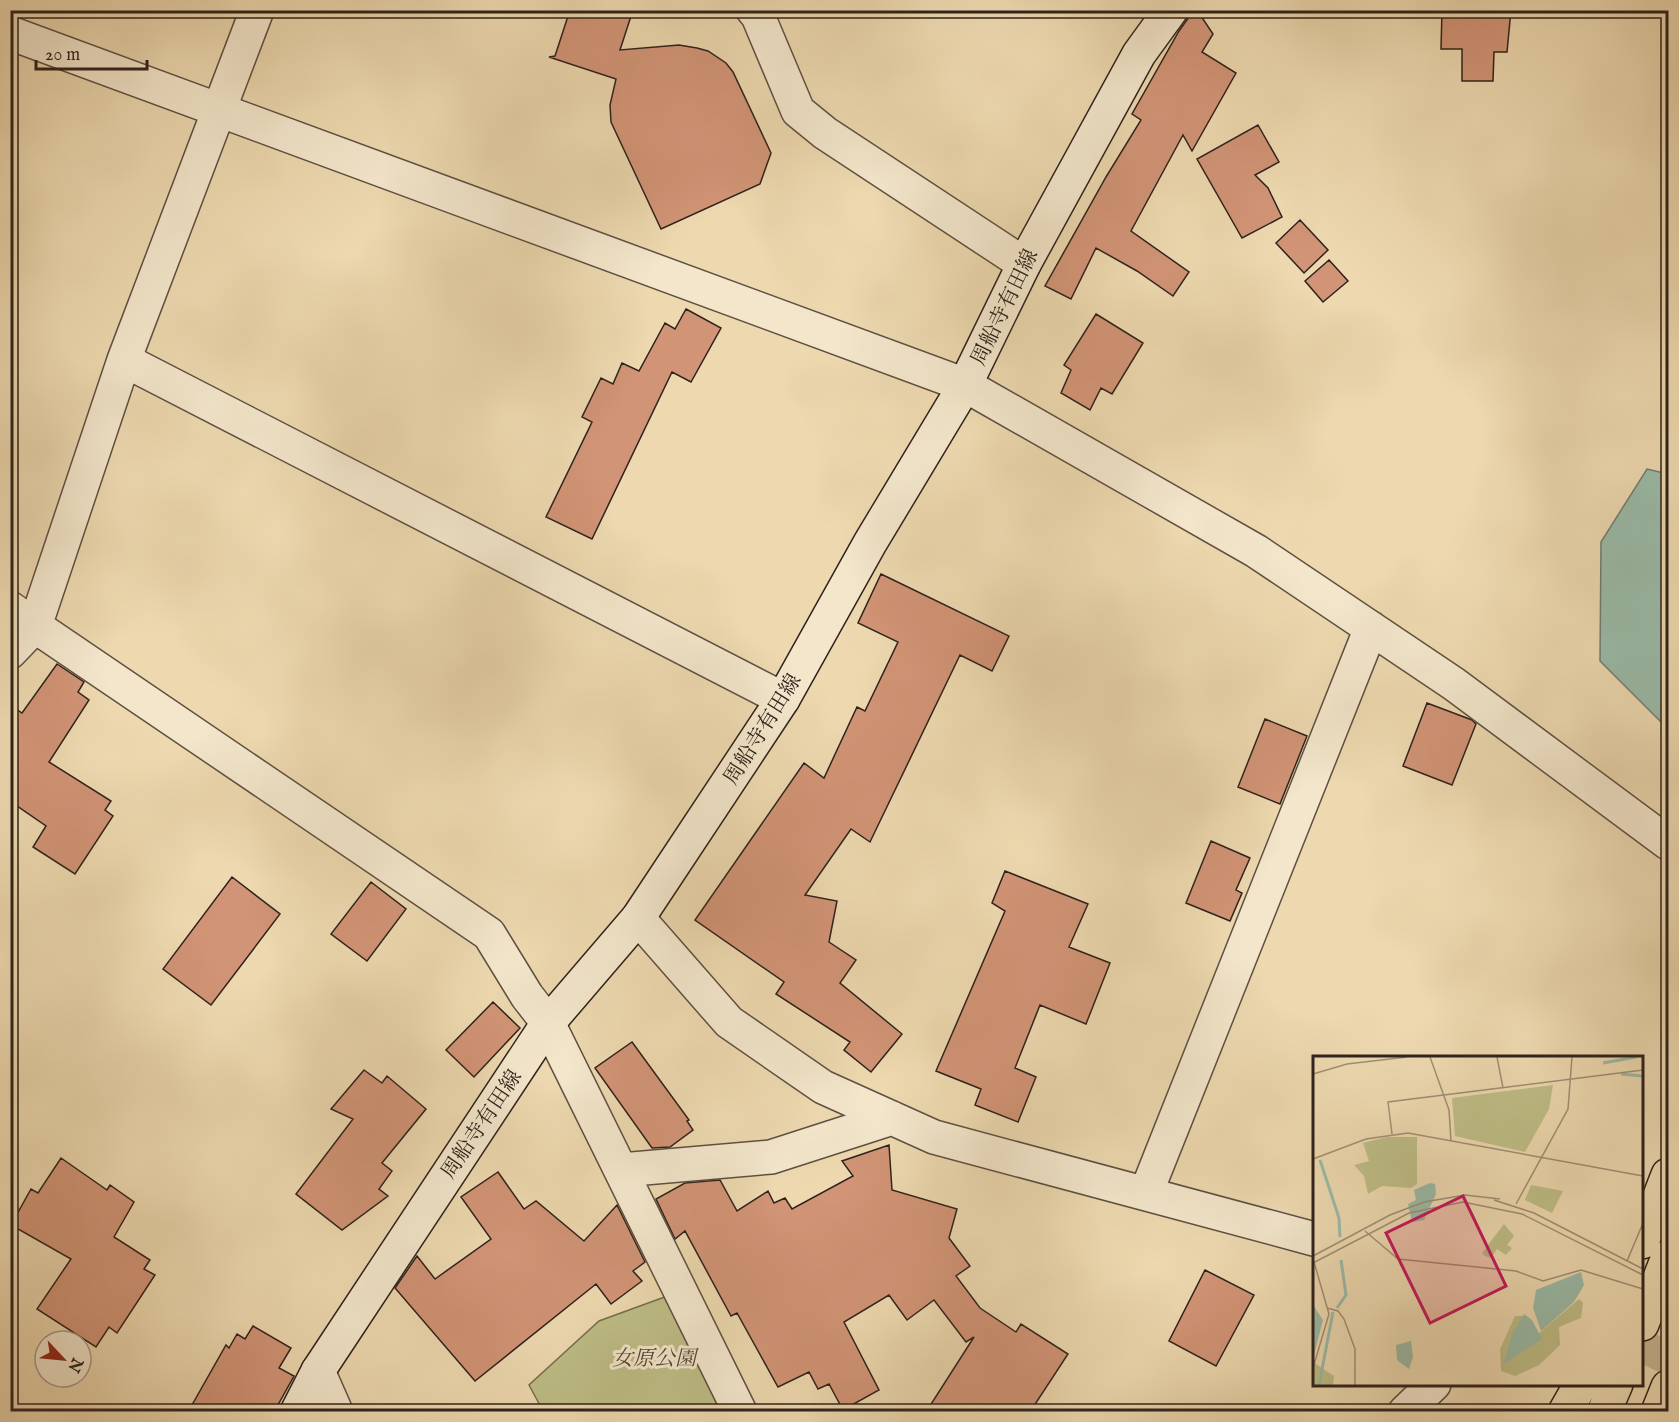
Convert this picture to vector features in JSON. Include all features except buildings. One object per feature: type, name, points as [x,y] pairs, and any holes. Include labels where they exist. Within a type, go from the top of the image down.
[{"type":"highway","points":[[1643,1237],[1668,1175]]},
{"type":"highway","points":[[1643,1319],[1668,1257]]},
{"type":"highway","points":[[1565,1412],[1580,1386]]},
{"type":"highway","points":[[1604,1412],[1615,1386]]},
{"type":"highway","points":[[1658,1412],[1668,1387]]},
{"type":"street","points":[[10,652],[257,10]]},
{"type":"street","points":[[753,10],[758,16],[798,111],[825,133],[1024,264]]},
{"type":"street","name":"周船寺有田線","points":[[297,1412],[318,1371],[548,1023],[638,918],[783,699],[870,543],[965,385],[1024,264],[1139,54],[1171,10]]},
{"type":"street","points":[[10,33],[965,385],[1256,551],[1454,684],[1668,843]]},
{"type":"street","points":[[124,360],[783,699]]},
{"type":"street","points":[[23,617],[489,934],[527,996],[548,1023],[740,1412]]},
{"type":"street","points":[[1146,1193],[1371,628]]},
{"type":"street","points":[[638,918],[729,1022],[823,1087],[934,1137],[1313,1239]]},
{"type":"street","points":[[621,1170],[771,1157],[892,1118]]},
{"type":"street","points":[[318,1371],[336,1412]]},
{"type":"street","points":[[1406,1412],[1432,1386]]},
{"type":"green space","name":"女原公園","points":[[681,1291],[740,1411],[543,1411],[529,1385],[599,1321]]},
{"type":"shaded area","points":[[1647,469],[1668,474],[1668,729],[1600,661],[1601,542]]},
{"type":"tunnel","points":[[1643,1346],[1668,1358]]}]
